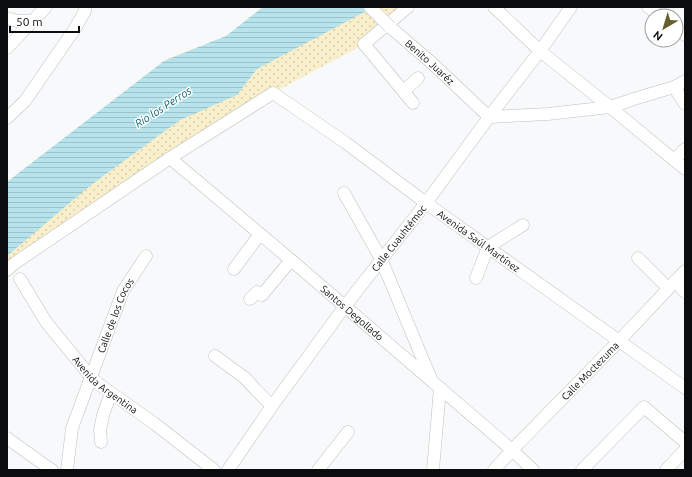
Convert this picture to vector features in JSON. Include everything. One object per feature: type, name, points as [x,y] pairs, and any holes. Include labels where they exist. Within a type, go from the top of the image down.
[{"type":"street","points":[[7,48],[46,7]]},
{"type":"street","points":[[7,118],[25,101],[74,30],[85,11],[85,7]]},
{"type":"street","name":"Benito Juaréz","points":[[370,7],[392,23],[489,117]]},
{"type":"street","points":[[408,7],[392,23],[364,44],[413,104]]},
{"type":"street","points":[[494,7],[540,51],[685,169]]},
{"type":"street","name":"Calle Cuauhtémoc","points":[[228,470],[272,406],[345,306],[426,203],[540,51],[571,7]]},
{"type":"street","points":[[7,18],[17,21],[33,21]]},
{"type":"street","points":[[404,92],[418,78]]},
{"type":"street","points":[[489,117],[548,114],[610,107],[674,87],[685,81]]},
{"type":"street","points":[[674,87],[685,104]]},
{"type":"street","name":"Avenida Saúl Martínez","points":[[170,158],[273,93],[685,388]]},
{"type":"street","points":[[674,160],[685,149]]},
{"type":"street","points":[[7,270],[15,263],[170,158]]},
{"type":"street","name":"Santos Degollado","points":[[170,158],[345,306],[512,450],[533,470]]},
{"type":"street","points":[[344,193],[381,260],[436,385],[433,470]]},
{"type":"street","points":[[476,278],[488,247],[523,225]]},
{"type":"street","points":[[234,268],[260,234]]},
{"type":"street","name":"Calle de los Cocos","points":[[67,470],[72,428],[123,291],[146,256]]},
{"type":"street","points":[[638,258],[672,285],[685,292]]},
{"type":"street","points":[[250,299],[257,292],[262,295],[291,260]]},
{"type":"street","name":"Calle Moctezuma","points":[[494,470],[619,341],[685,270]]},
{"type":"street","name":"Avenida Argentina","points":[[20,279],[46,322],[91,377],[214,470]]},
{"type":"street","points":[[215,356],[245,378],[272,406]]},
{"type":"street","points":[[101,442],[100,430],[112,393]]},
{"type":"street","points":[[582,470],[644,407],[685,442]]},
{"type":"street","points":[[318,470],[348,432]]},
{"type":"street","points":[[7,438],[52,470]]},
{"type":"street","points":[[666,470],[685,450]]},
{"type":"sand","points":[[263,7],[408,7],[364,44],[273,93],[7,271],[7,182],[167,59],[226,36]]},
{"type":"water","name":"Rio los Perros","points":[[263,7],[374,7],[257,69],[237,95],[180,120],[91,185],[7,256],[7,182],[164,61],[226,36]]}]
